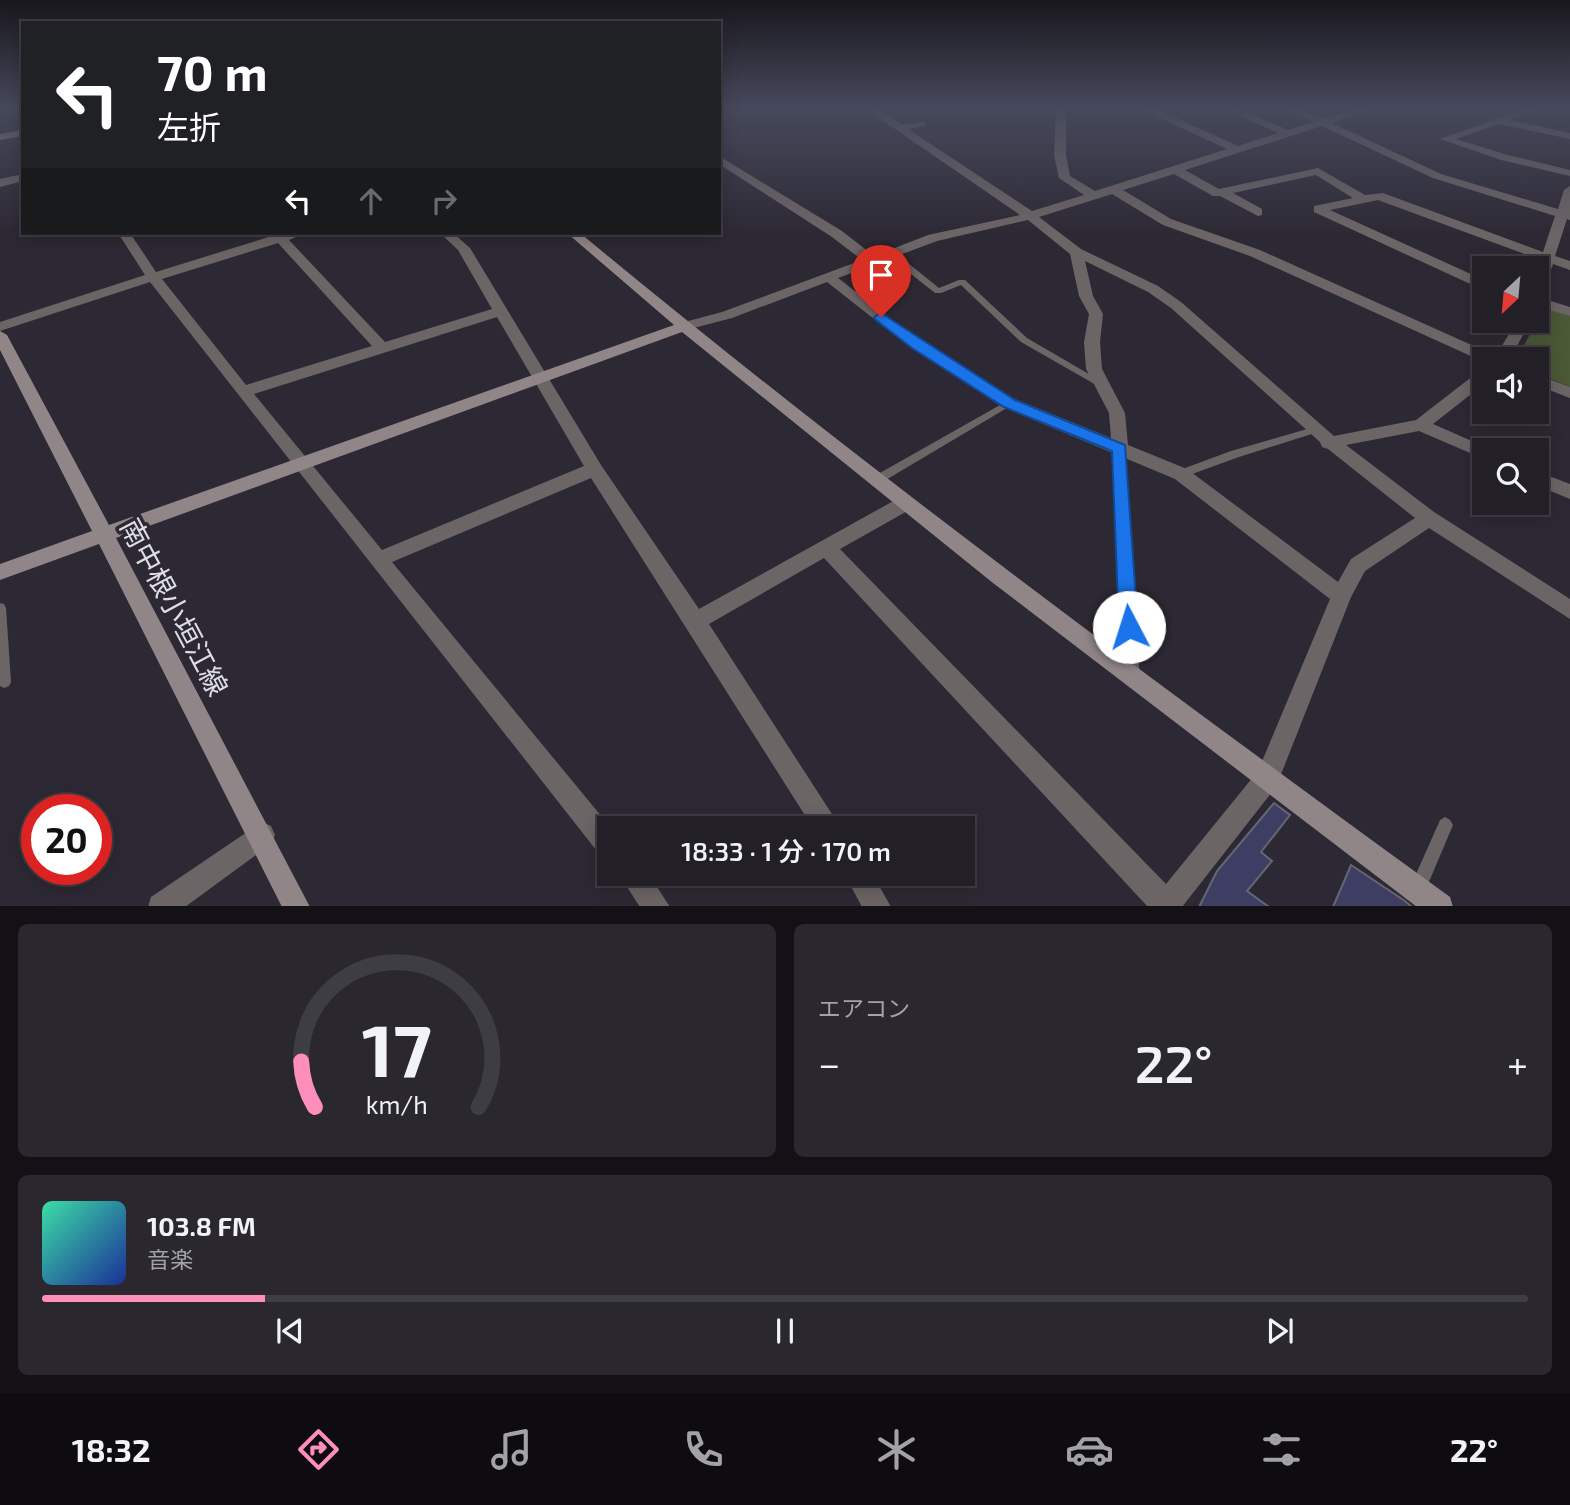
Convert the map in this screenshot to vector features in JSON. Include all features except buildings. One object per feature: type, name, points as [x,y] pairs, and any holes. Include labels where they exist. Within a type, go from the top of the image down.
[{"type":"street","points":[[930,149],[1031,216],[1076,252],[1153,289],[1176,305],[1328,443],[1429,519],[1529,580],[1570,610]]},
{"type":"street","points":[[1060,149],[1065,178],[1093,195]]},
{"type":"street","points":[[1382,149],[1435,175],[1491,196],[1565,215]]},
{"type":"street","points":[[1477,149],[1570,173]]},
{"type":"street","points":[[0,572],[682,327],[727,315],[933,238],[1031,216],[1237,150]]},
{"type":"street","points":[[721,160],[837,234],[871,260]]},
{"type":"street","points":[[1174,169],[1217,193],[1318,171],[1363,199]]},
{"type":"street","points":[[0,183],[21,178]]},
{"type":"street","points":[[1112,189],[1167,222],[1255,253],[1472,351]]},
{"type":"street","points":[[1548,256],[1565,215],[1570,190]]},
{"type":"street","points":[[1222,192],[1258,212]]},
{"type":"street","points":[[1472,280],[1318,209],[1379,196],[1539,256]]},
{"type":"street","points":[[125,235],[153,276],[243,392],[597,831]]},
{"type":"street","points":[[0,327],[153,276],[291,235]]},
{"type":"street","points":[[448,235],[463,248],[595,469],[820,816]]},
{"type":"street","points":[[575,235],[682,327],[904,504],[1267,779],[1440,906]]},
{"type":"street","points":[[280,238],[381,347]]},
{"type":"street","points":[[1076,252],[1086,296],[1096,314],[1092,342],[1094,369],[1117,413],[1120,449]]},
{"type":"street","points":[[1549,260],[1570,266]]},
{"type":"street","points":[[827,276],[916,345],[1009,403],[1181,474],[1341,596]]},
{"type":"street","points":[[1549,305],[1570,312]]},
{"type":"street","points":[[243,392],[501,311]]},
{"type":"street","name":"南中根小垣江線","points":[[0,335],[298,906]]},
{"type":"street","points":[[1549,384],[1570,393]]},
{"type":"street","points":[[1328,443],[1422,425],[1472,385]]},
{"type":"street","points":[[1422,425],[1472,448]]},
{"type":"street","points":[[379,559],[595,469]]},
{"type":"street","points":[[1549,483],[1570,492]]},
{"type":"street","points":[[696,621],[904,504]]},
{"type":"street","points":[[826,548],[1166,906],[1267,779],[1341,596],[1358,565],[1429,519]]},
{"type":"street","points":[[160,906],[262,835]]},
{"type":"street","points":[[641,886],[657,906]]},
{"type":"street","points":[[865,886],[878,906]]},
{"type":"lane","points":[[890,253],[938,291],[962,282],[1024,340],[1101,384]]},
{"type":"lane","points":[[875,481],[1009,403]]},
{"type":"lane","points":[[1181,474],[1314,429]]},
{"type":"lane","points":[[1120,449],[1124,578],[1133,676]]},
{"type":"lane","points":[[0,608],[4,682]]},
{"type":"lane","points":[[1417,890],[1445,825]]},
{"type":"green space","points":[[1549,309],[1570,316],[1570,387],[1549,378],[1549,347],[1523,347],[1530,333],[1549,333]]},
{"type":"route","points":[[881,317],[916,345],[1009,403],[1120,449],[1124,578],[1129,627]]}]
